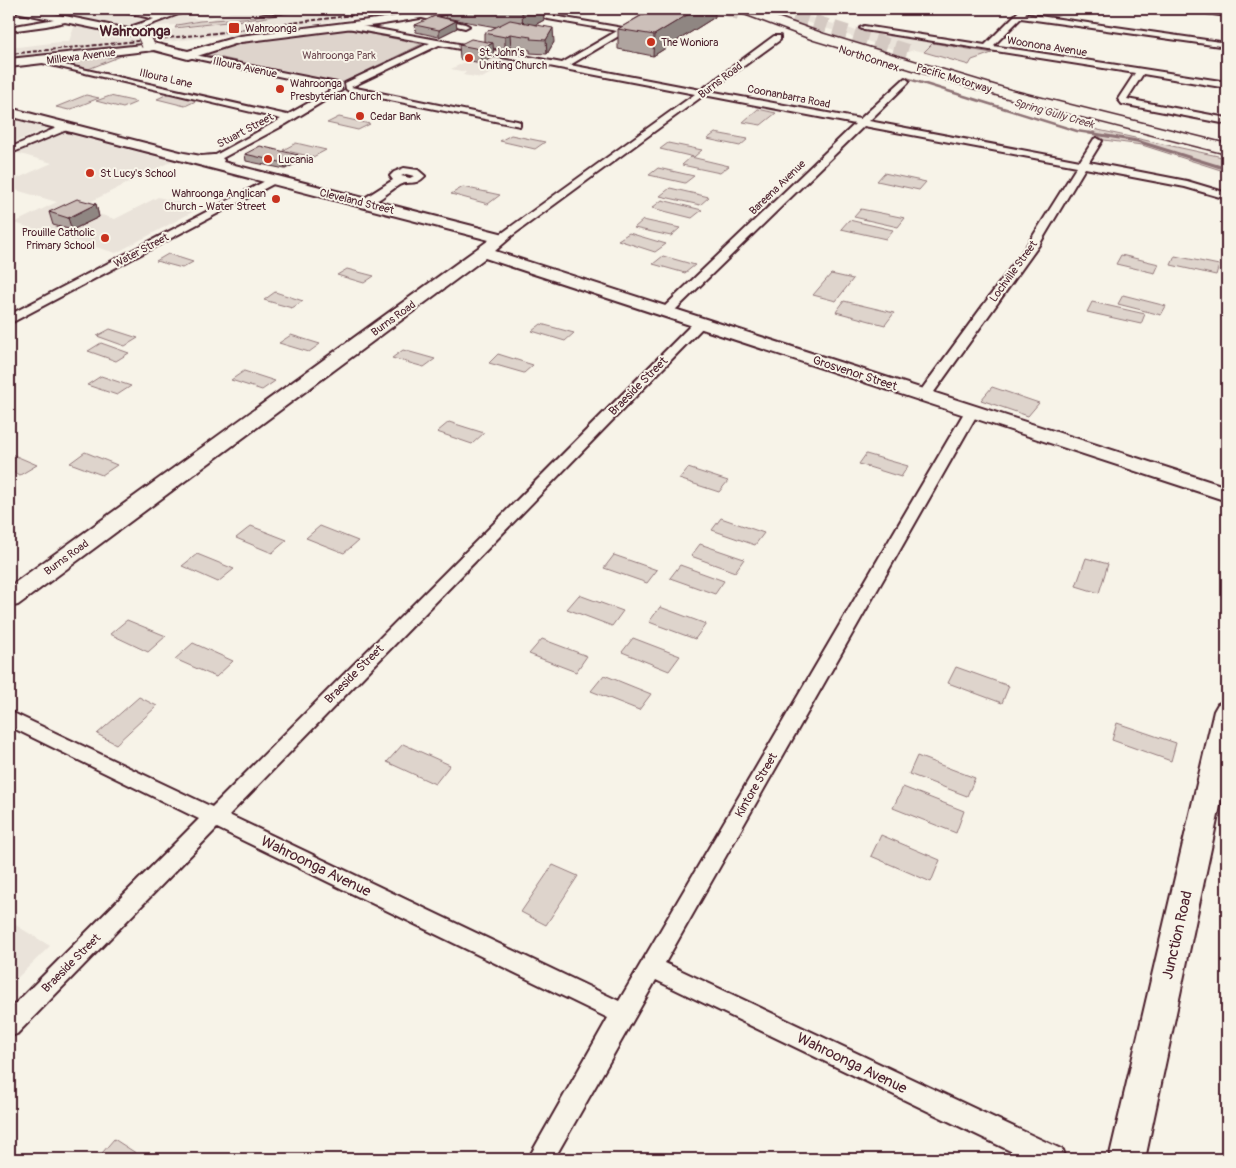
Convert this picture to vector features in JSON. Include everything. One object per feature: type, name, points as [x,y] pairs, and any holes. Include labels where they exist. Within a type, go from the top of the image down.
[{"type":"highway","name":"Pacific Motorway","points":[[763,9],[801,23],[996,83],[1116,115],[1227,139]]},
{"type":"highway","name":"NorthConnex","points":[[741,11],[802,36],[971,89],[1073,116],[1227,149]]},
{"type":"highway","name":"NorthConnex","points":[[910,52],[1227,139]]},
{"type":"street","name":"Illoura Avenue","points":[[19,9],[65,16],[138,34],[188,55],[337,88]]},
{"type":"street","points":[[116,9],[164,18]]},
{"type":"street","points":[[138,34],[154,22],[188,9]]},
{"type":"street","points":[[265,10],[290,9]]},
{"type":"street","points":[[188,55],[240,39],[345,25],[377,26],[418,15],[458,9]]},
{"type":"street","points":[[502,9],[623,30]]},
{"type":"street","points":[[563,66],[660,9]]},
{"type":"street","points":[[1192,9],[1227,14]]},
{"type":"street","points":[[986,48],[1022,12],[1227,45]]},
{"type":"street","points":[[418,15],[465,26]]},
{"type":"street","points":[[9,29],[46,24],[65,16]]},
{"type":"street","name":"Coonanbarra Road","points":[[377,26],[438,43],[1187,184],[1227,196]]},
{"type":"street","name":"Woonona Avenue","points":[[864,28],[1227,86]]},
{"type":"street","name":"Millewa Avenue","points":[[9,63],[38,61],[138,34]]},
{"type":"street","name":"Burns Road","points":[[9,599],[776,38]]},
{"type":"street","points":[[349,87],[438,43]]},
{"type":"street","name":"Illoura Lane","points":[[38,61],[289,118]]},
{"type":"street","points":[[1140,72],[1122,99],[1124,102],[1227,121]]},
{"type":"street","name":"Bareena Avenue","points":[[666,312],[906,81]]},
{"type":"street","points":[[337,88],[349,87],[517,124]]},
{"type":"street","name":"Stuart Street","points":[[210,161],[289,118],[337,88]]},
{"type":"street","name":"Cleveland Street","points":[[9,112],[210,161],[273,180],[502,238]]},
{"type":"street","points":[[9,151],[66,127]]},
{"type":"street","name":"Lochville Street","points":[[924,396],[1033,245],[1097,141]]},
{"type":"street","name":"Water Street","points":[[9,320],[273,180]]},
{"type":"street","points":[[364,203],[400,180]]},
{"type":"street","name":"Grosvenor Street","points":[[483,252],[1227,494]]},
{"type":"street","name":"Braeside Street","points":[[9,1026],[700,323]]},
{"type":"street","name":"Kintore Street","points":[[540,1159],[972,411]]},
{"type":"street","name":"Junction Road","points":[[1127,1159],[1227,711]]},
{"type":"street","name":"Wahroonga Avenue","points":[[9,718],[623,1014]]},
{"type":"street","name":"Wahroonga Avenue","points":[[651,967],[1054,1159]]},
{"type":"shaded area","points":[[80,9],[111,9],[155,17],[155,20],[125,28],[63,15]]},
{"type":"shaded area","points":[[195,9],[234,9],[209,18],[183,13]]},
{"type":"shaded area","points":[[237,9],[267,12],[254,17],[204,22]]},
{"type":"shaded area","points":[[372,9],[418,9],[254,32],[157,43],[141,43],[136,48],[9,61],[9,48],[69,41],[76,22],[126,34],[123,36],[307,10],[312,15]]},
{"type":"shaded area","points":[[788,10],[857,31],[933,43],[924,52],[914,50],[905,53],[809,23],[782,11]]},
{"type":"shaded area","points":[[179,15],[204,20],[177,25],[154,26],[156,22]]},
{"type":"shaded area","points":[[494,57],[514,61],[482,78],[463,75],[466,72],[451,69],[463,63],[484,63]]},
{"type":"shaded area","points":[[9,118],[46,127],[46,129],[9,144]]},
{"type":"shaded area","points":[[65,133],[172,161],[78,208],[115,219],[158,197],[200,208],[116,253],[14,223],[57,202],[9,188],[9,182],[52,163],[17,153]]},
{"type":"shaded area","points":[[9,921],[50,946],[9,986]]},
{"type":"green space","points":[[267,12],[281,12],[283,14],[175,28],[177,25],[200,21],[254,17]]},
{"type":"green space","name":"Wahroonga Park","points":[[341,28],[422,44],[344,82],[336,83],[204,54],[239,41]]},
{"type":"green space","points":[[933,43],[992,53],[972,60],[969,65],[924,52]]},
{"type":"green space","points":[[129,51],[147,51],[131,52],[86,70],[52,62]]},
{"type":"green space","points":[[170,93],[198,100],[185,106],[157,99]]},
{"type":"green space","points":[[86,95],[99,98],[69,110],[56,107]]},
{"type":"green space","points":[[110,96],[137,102],[123,108],[96,101]]},
{"type":"green space","points":[[758,109],[776,113],[761,125],[743,122]]},
{"type":"green space","points":[[339,117],[370,124],[358,130],[327,123]]},
{"type":"green space","points":[[1089,128],[1227,158],[1227,172],[1142,145],[1104,140]]},
{"type":"green space","points":[[715,133],[748,139],[740,146],[707,139]]},
{"type":"green space","points":[[511,135],[545,142],[535,149],[500,141]]},
{"type":"green space","points":[[296,143],[326,150],[313,157],[283,150]]},
{"type":"green space","points":[[668,143],[702,150],[694,157],[660,149]]},
{"type":"green space","points":[[691,157],[729,166],[720,173],[682,165]]},
{"type":"green space","points":[[658,168],[694,176],[685,183],[649,175]]},
{"type":"green space","points":[[884,173],[926,182],[919,190],[877,181]]},
{"type":"green space","points":[[463,187],[500,195],[488,204],[451,194]]},
{"type":"green space","points":[[670,188],[709,197],[700,205],[660,196]]},
{"type":"green space","points":[[662,200],[702,210],[692,218],[652,208]]},
{"type":"green space","points":[[861,209],[905,218],[898,227],[854,217]]},
{"type":"green space","points":[[643,220],[680,228],[671,236],[634,228]]},
{"type":"green space","points":[[849,220],[893,230],[886,239],[841,229]]},
{"type":"green space","points":[[629,233],[666,244],[655,252],[618,240]]},
{"type":"green space","points":[[168,254],[193,262],[182,268],[156,261]]},
{"type":"green space","points":[[1121,255],[1159,264],[1155,273],[1116,264]]},
{"type":"green space","points":[[663,256],[695,265],[685,273],[653,264]]},
{"type":"green space","points":[[1175,256],[1219,265],[1216,275],[1171,265]]},
{"type":"green space","points":[[347,269],[374,276],[364,283],[337,275]]},
{"type":"green space","points":[[831,274],[853,279],[836,301],[813,295]]},
{"type":"green space","points":[[275,292],[303,301],[292,308],[264,300]]},
{"type":"green space","points":[[1123,295],[1166,306],[1161,315],[1118,304]]},
{"type":"green space","points":[[844,301],[894,313],[885,325],[836,312]]},
{"type":"green space","points":[[1092,302],[1145,314],[1141,324],[1087,312]]},
{"type":"green space","points":[[541,324],[574,333],[565,341],[532,331]]},
{"type":"green space","points":[[110,329],[138,338],[125,346],[97,336]]},
{"type":"green space","points":[[291,335],[320,344],[309,352],[279,343]]},
{"type":"green space","points":[[101,343],[129,353],[116,361],[88,351]]},
{"type":"green space","points":[[403,350],[435,359],[424,367],[392,358]]},
{"type":"green space","points":[[498,354],[533,365],[524,373],[489,363]]},
{"type":"green space","points":[[244,371],[275,381],[262,390],[231,380]]},
{"type":"green space","points":[[101,376],[131,386],[117,395],[87,385]]},
{"type":"green space","points":[[992,387],[1039,403],[1028,416],[981,400]]},
{"type":"green space","points":[[449,422],[484,433],[472,444],[437,432]]},
{"type":"green space","points":[[85,452],[117,465],[102,475],[70,463]]},
{"type":"green space","points":[[9,453],[37,465],[20,475],[9,471]]},
{"type":"green space","points":[[866,454],[908,466],[901,477],[859,464]]},
{"type":"green space","points":[[688,468],[728,481],[719,492],[679,479]]},
{"type":"green space","points":[[721,518],[764,533],[755,545],[712,530]]},
{"type":"green space","points":[[251,526],[287,540],[272,553],[236,538]]},
{"type":"green space","points":[[320,526],[358,541],[344,553],[306,538]]},
{"type":"green space","points":[[700,544],[744,559],[735,572],[691,556]]},
{"type":"green space","points":[[197,554],[234,569],[218,582],[182,566]]},
{"type":"green space","points":[[614,555],[657,570],[647,583],[604,568]]},
{"type":"green space","points":[[1086,558],[1108,564],[1099,593],[1076,586]]},
{"type":"green space","points":[[680,565],[724,581],[715,594],[670,578]]},
{"type":"green space","points":[[579,595],[623,611],[612,626],[567,609]]},
{"type":"green space","points":[[660,607],[706,624],[695,639],[649,622]]},
{"type":"green space","points":[[127,620],[166,636],[148,652],[110,634]]},
{"type":"green space","points":[[633,638],[680,656],[669,671],[622,652]]},
{"type":"green space","points":[[542,639],[587,656],[576,672],[529,654]]},
{"type":"green space","points":[[193,643],[233,661],[216,677],[175,659]]},
{"type":"green space","points":[[956,667],[1009,686],[1002,703],[948,683]]},
{"type":"green space","points":[[604,675],[651,694],[639,710],[591,691]]},
{"type":"green space","points":[[139,697],[157,706],[116,744],[97,734]]},
{"type":"green space","points":[[1117,723],[1176,743],[1171,761],[1112,740]]},
{"type":"green space","points":[[403,744],[450,765],[435,784],[387,762]]},
{"type":"green space","points":[[917,756],[975,778],[967,796],[909,774]]},
{"type":"green space","points":[[903,787],[964,811],[956,833],[893,808]]},
{"type":"green space","points":[[881,835],[940,860],[931,882],[871,856]]},
{"type":"green space","points":[[553,865],[578,876],[546,925],[521,912]]},
{"type":"green space","points":[[114,1139],[145,1159],[97,1159]]},
{"type":"building","points":[[505,9],[527,9],[522,12]]},
{"type":"building","points":[[653,9],[697,9],[654,35],[618,29]]},
{"type":"building","points":[[435,16],[456,21],[439,30],[415,25]]},
{"type":"building","points":[[510,20],[553,28],[546,40],[530,39],[531,37],[510,34],[505,37],[484,33]]},
{"type":"building","points":[[471,39],[493,43],[480,49],[459,45]]},
{"type":"building","points":[[260,146],[298,155],[284,163],[245,154]]},
{"type":"building","points":[[77,199],[96,204],[68,218],[49,212]]},
{"type":"waterway","name":"Spring Gully Creek","points":[[906,78],[1077,131],[1096,134]]},
{"type":"waterway","name":"Spring Gully Creek","points":[[1089,133],[1137,141],[1227,169]]},
{"type":"tunnel","points":[[727,9],[739,13]]},
{"type":"tunnel","points":[[774,9],[910,52]]},
{"type":"railway","points":[[9,54],[216,33],[399,9]]},
{"type":"place","name":"Wahroonga","points":[[234,28]]},
{"type":"place","name":"The Woniora","points":[[651,42]]},
{"type":"place","name":"St. John's Uniting Church","points":[[469,58]]},
{"type":"place","name":"Wahroonga Presbyterian Church","points":[[280,89]]},
{"type":"place","name":"Cedar Bank","points":[[360,116]]},
{"type":"place","name":"Lucania","points":[[268,159]]},
{"type":"place","name":"St Lucy's School","points":[[90,173]]},
{"type":"place","name":"Wahroonga Anglican Church - Water Street","points":[[276,199]]},
{"type":"place","name":"Prouille Catholic Primary School","points":[[105,238]]},
{"type":"district","name":"Wahroonga","points":[[135,31]]}]
